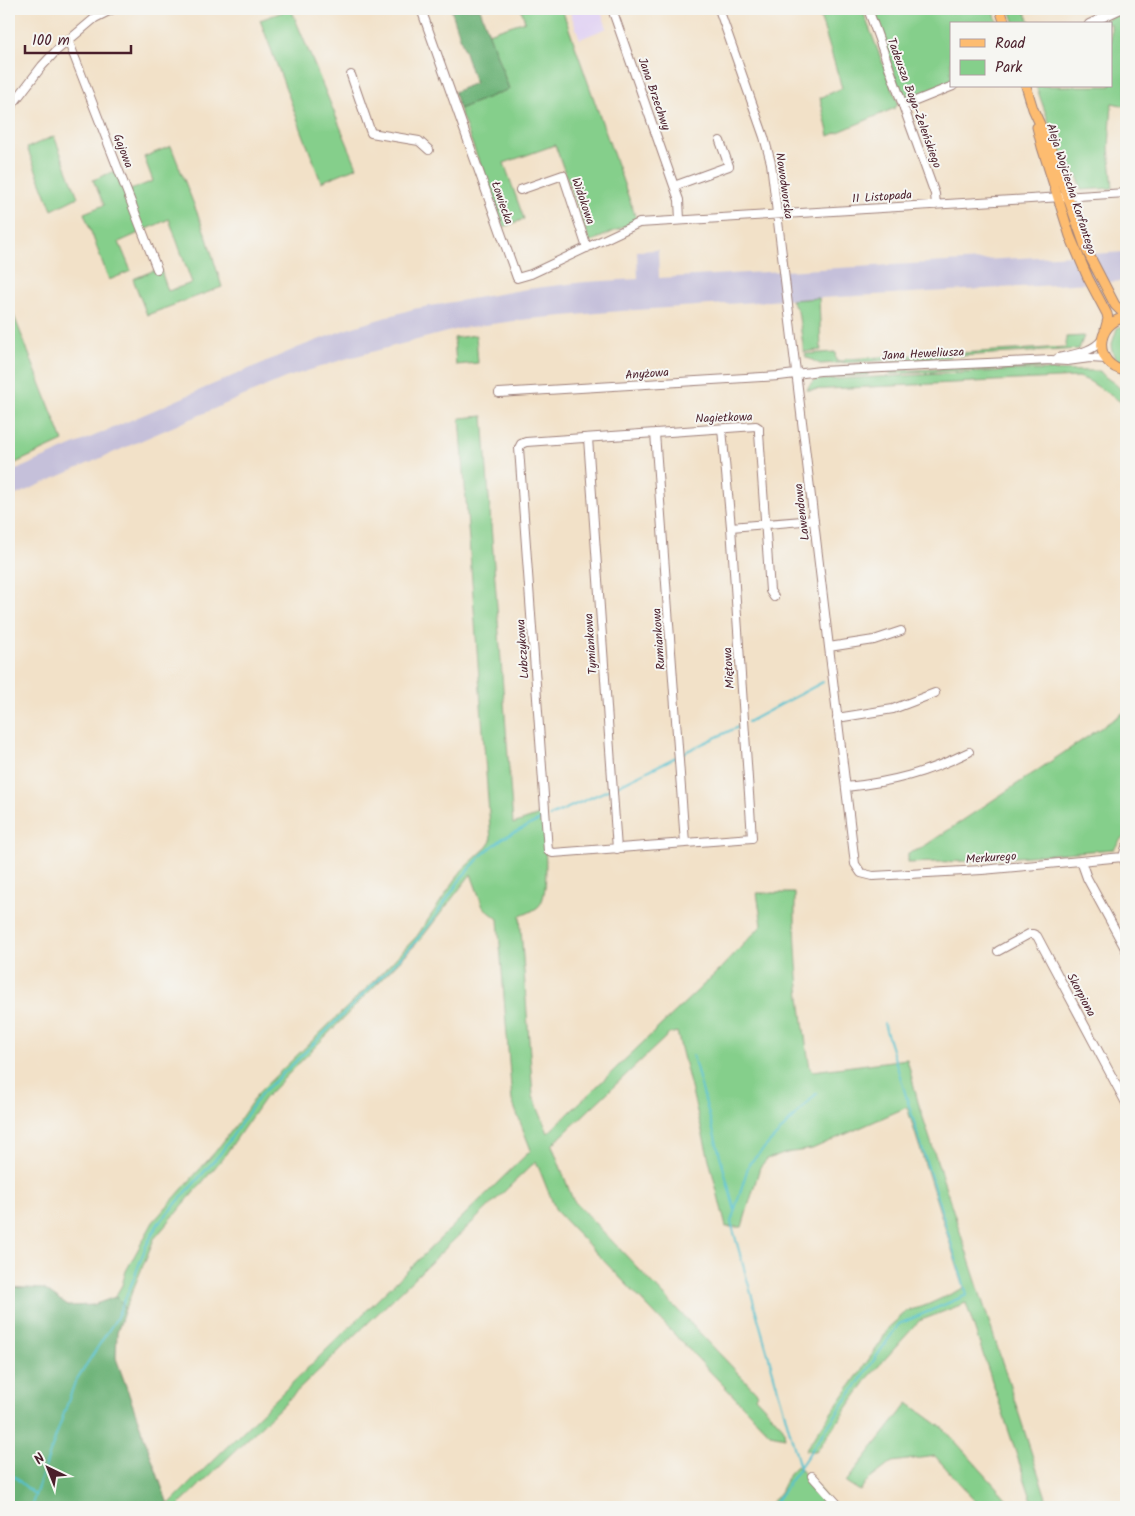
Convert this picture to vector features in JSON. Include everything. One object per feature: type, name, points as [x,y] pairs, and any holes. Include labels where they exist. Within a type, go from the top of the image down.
[{"type":"main road","points":[[1000,9],[1004,22]]},
{"type":"main road","name":"Aleja Wojciecha Korfantego","points":[[1027,88],[1049,144],[1076,251],[1107,314],[1108,319],[1105,330]]},
{"type":"main road","name":"Aleja Wojciecha Korfantego","points":[[1062,197],[1114,306],[1126,317]]},
{"type":"main road","points":[[1126,317],[1115,320],[1105,330],[1102,340],[1102,350],[1106,359],[1122,370],[1126,376]]},
{"type":"street","points":[[9,109],[42,66],[68,40],[95,18],[113,9]]},
{"type":"street","name":"Łowiecka","points":[[421,9],[517,278],[531,274],[639,223]]},
{"type":"street","name":"Jana Brzechwy","points":[[612,9],[674,186],[680,208],[680,220]]},
{"type":"street","name":"Nowodworska","points":[[718,9],[768,151],[796,374]]},
{"type":"street","name":"Tadeusza Boya-Żeleńskiego","points":[[868,9],[935,194],[936,205]]},
{"type":"street","points":[[1093,22],[1121,9]]},
{"type":"street","name":"Gajowa","points":[[68,40],[157,269]]},
{"type":"street","points":[[351,75],[371,133],[419,141],[429,150]]},
{"type":"street","points":[[903,106],[950,87]]},
{"type":"street","points":[[674,186],[729,166],[720,141]]},
{"type":"street","name":"Widokowa","points":[[520,190],[563,175],[587,248]]},
{"type":"street","name":"11 Listopada","points":[[639,223],[1126,193]]},
{"type":"street","name":"Jana Heweliusza","points":[[1051,360],[1088,351],[1102,340]]},
{"type":"street","name":"Jana Heweliusza","points":[[796,374],[820,371],[1051,360],[1067,361],[1090,358],[1106,359]]},
{"type":"street","name":"Anyżowa","points":[[499,393],[796,374]]},
{"type":"street","name":"Lawendowa","points":[[796,374],[855,864],[861,873]]},
{"type":"street","name":"Nagietkowa","points":[[655,433],[756,426],[759,428],[770,590],[774,597]]},
{"type":"street","name":"Miętowa","points":[[685,843],[752,838],[731,527],[722,429]]},
{"type":"street","name":"Lubczykowa","points":[[655,433],[526,442],[521,444],[519,448],[548,850],[553,853],[685,843]]},
{"type":"street","name":"Rumiankowa","points":[[655,433],[685,843]]},
{"type":"street","name":"Tymiankowa","points":[[588,438],[617,848]]},
{"type":"street","points":[[731,527],[814,520]]},
{"type":"street","points":[[829,647],[874,640],[901,630]]},
{"type":"street","points":[[837,718],[893,709],[935,693]]},
{"type":"street","points":[[846,788],[890,782],[921,773],[969,752]]},
{"type":"street","points":[[1124,861],[1126,846]]},
{"type":"street","points":[[1081,861],[1087,878],[1126,950]]},
{"type":"street","name":"Merkurego","points":[[861,873],[870,876],[883,876],[991,870],[1081,861],[1124,861]]},
{"type":"street","name":"Skorpiona","points":[[998,951],[1029,934],[1037,936],[1126,1103]]},
{"type":"street","points":[[812,1476],[840,1507]]},
{"type":"shaded area","points":[[569,9],[600,9],[607,28],[580,39]]},
{"type":"shaded area","points":[[658,250],[659,278],[1126,252],[1126,281],[621,311],[529,319],[462,328],[345,359],[285,378],[9,498],[9,473],[297,348],[347,329],[413,309],[527,289],[585,282],[638,279],[637,251]]},
{"type":"green space","points":[[291,9],[357,167],[321,182],[260,20]]},
{"type":"green space","points":[[451,9],[480,9],[509,89],[459,109],[454,92],[475,83]]},
{"type":"green space","points":[[521,9],[562,9],[637,221],[590,242],[555,145],[504,163],[524,219],[504,227],[459,109],[509,89],[488,33],[525,21]]},
{"type":"green space","points":[[818,9],[862,9],[898,103],[895,108],[829,136],[820,98],[842,88]]},
{"type":"green space","points":[[871,9],[993,9],[997,22],[950,22],[950,84],[907,101],[903,99]]},
{"type":"green space","points":[[1010,9],[1029,9],[1025,11],[1030,22],[1014,22]]},
{"type":"green space","points":[[1126,10],[1126,106],[1112,103],[1109,148],[1113,188],[1081,190],[1078,177],[1063,158],[1058,148],[1037,88],[1112,88],[1112,22],[1101,22]]},
{"type":"green space","points":[[54,136],[78,197],[52,210],[27,148]]},
{"type":"green space","points":[[171,146],[207,238],[222,287],[147,315],[133,279],[160,268],[168,291],[192,283],[169,219],[143,231],[128,191],[153,181],[144,157]]},
{"type":"green space","points":[[117,170],[141,232],[119,242],[131,271],[109,280],[84,213],[104,205],[93,180]]},
{"type":"green space","points":[[819,298],[821,350],[804,352],[798,311],[791,300]]},
{"type":"green space","points":[[9,303],[63,441],[9,466]]},
{"type":"green space","points":[[1126,325],[1126,366],[1115,359],[1111,347],[1117,328]]},
{"type":"green space","points":[[476,335],[478,363],[456,365],[454,338]]},
{"type":"green space","points":[[1084,336],[1079,349],[959,356],[961,353],[1066,347],[1066,337]]},
{"type":"green space","points":[[835,352],[836,361],[949,353],[951,357],[820,364],[806,357],[805,354]]},
{"type":"green space","points":[[1058,364],[1058,367],[890,374],[889,371]]},
{"type":"green space","points":[[1025,370],[1100,371],[1123,393],[1126,391],[1126,412],[1124,413],[1121,402],[1089,381],[1079,377],[807,390],[810,384],[816,380]]},
{"type":"green space","points":[[868,372],[868,375],[822,377],[822,375]]},
{"type":"green space","points":[[483,416],[513,824],[542,814],[544,823],[546,880],[542,901],[538,907],[520,916],[533,1096],[548,1133],[718,971],[762,925],[757,893],[795,893],[798,981],[810,1068],[813,1071],[907,1059],[918,1102],[1049,1507],[1034,1507],[966,1303],[919,1321],[869,1377],[816,1452],[805,1450],[881,1342],[888,1328],[907,1311],[927,1305],[964,1288],[907,1107],[812,1149],[787,1153],[767,1159],[760,1167],[742,1227],[726,1227],[677,1032],[669,1034],[552,1145],[573,1200],[758,1394],[755,1397],[783,1427],[785,1437],[770,1434],[556,1211],[536,1161],[177,1507],[169,1507],[169,1504],[193,1480],[531,1150],[512,1101],[498,919],[483,907],[471,874],[420,940],[264,1099],[223,1158],[154,1239],[125,1309],[121,1301],[115,1297],[122,1285],[126,1271],[153,1222],[215,1152],[258,1093],[371,984],[417,936],[462,870],[491,841],[460,418]]},
{"type":"green space","points":[[1126,711],[1126,836],[1121,839],[1114,849],[968,861],[908,863],[908,853],[920,849]]},
{"type":"green space","points":[[9,1287],[44,1289],[68,1306],[93,1305],[115,1297],[121,1301],[125,1309],[117,1333],[116,1358],[169,1507],[9,1507]]},
{"type":"green space","points":[[908,1403],[945,1430],[1014,1507],[981,1507],[935,1456],[892,1462],[865,1483],[860,1491],[846,1482]]},
{"type":"green space","points":[[796,1466],[812,1481],[834,1507],[768,1507],[780,1492],[790,1472]]},
{"type":"waterway","points":[[748,722],[823,682]]},
{"type":"waterway","points":[[683,753],[742,725]]},
{"type":"waterway","points":[[617,786],[676,757]]},
{"type":"waterway","points":[[550,816],[610,789]]},
{"type":"waterway","points":[[31,1507],[75,1382],[116,1319],[146,1246],[158,1224],[220,1154],[261,1094],[411,947],[432,921],[462,877],[483,854],[503,838],[544,818]]},
{"type":"waterway","points":[[772,1507],[899,1324],[967,1295],[884,1024]]},
{"type":"waterway","points":[[693,1056],[735,1211]]},
{"type":"waterway","points":[[800,1468],[731,1222],[749,1164],[817,1093]]},
{"type":"waterway","points":[[9,1472],[35,1495]]}]
